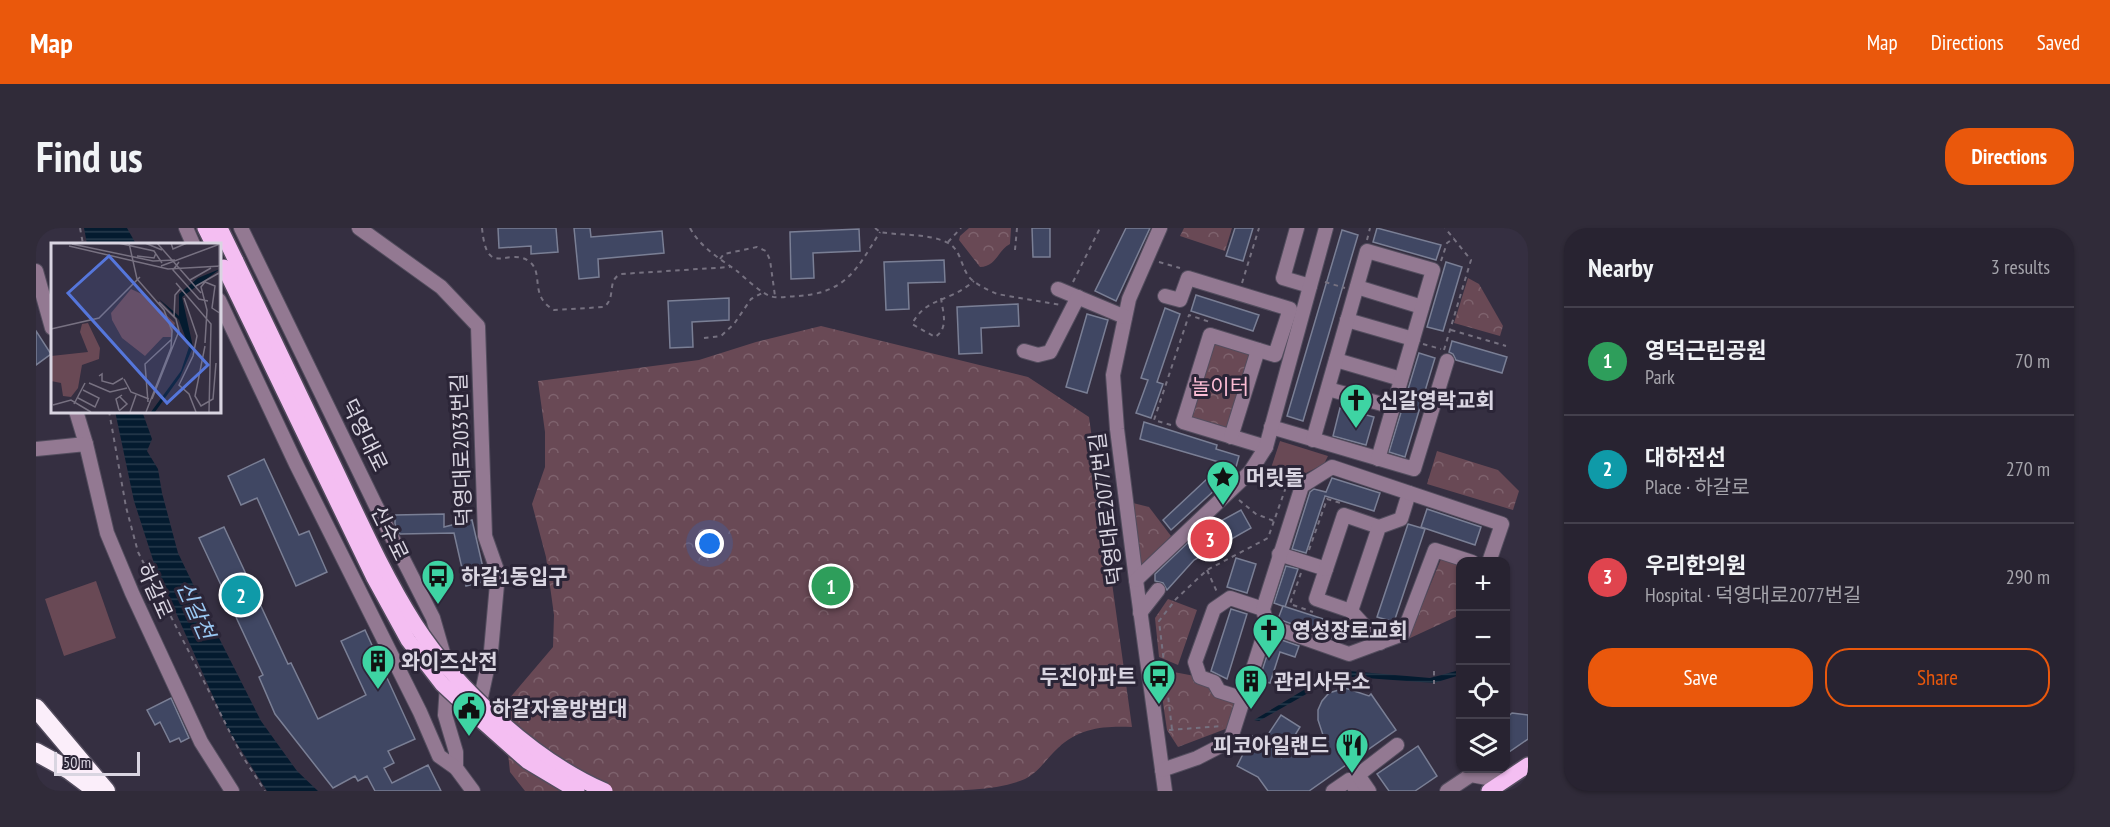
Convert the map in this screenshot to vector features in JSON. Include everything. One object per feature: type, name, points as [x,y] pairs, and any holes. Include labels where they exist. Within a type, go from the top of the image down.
[{"type":"highway","points":[[36,708],[106,791]]},
{"type":"highway","points":[[36,752],[69,770],[96,791]]},
{"type":"main road","points":[[205,228],[212,243]]},
{"type":"main road","name":"신수로","points":[[220,228],[226,262],[374,579],[408,640],[442,684],[483,722],[527,761],[577,791]]},
{"type":"main road","name":"신수로","points":[[226,262],[386,575],[416,626],[454,675],[490,711],[538,753],[586,783],[605,791]]},
{"type":"main road","points":[[1489,791],[1528,765]]},
{"type":"street","points":[[186,228],[193,243]]},
{"type":"street","name":"덕영대로","points":[[241,228],[409,574],[433,618],[448,670],[445,714],[456,752],[456,768]]},
{"type":"street","name":"덕영대로2033번길","points":[[359,228],[441,287],[478,326],[485,536],[498,573],[491,651],[477,723]]},
{"type":"street","name":"덕영대로2077번길","points":[[1160,228],[1129,299],[1113,375],[1117,429],[1165,791]]},
{"type":"street","points":[[1297,228],[1282,278],[1315,283]]},
{"type":"street","points":[[1136,580],[1250,472],[1266,447],[1315,283],[1326,228]]},
{"type":"street","points":[[1313,440],[1347,320],[1352,288],[1367,251],[1433,270],[1415,341],[1401,379],[1378,459]]},
{"type":"street","points":[[36,271],[51,324]]},
{"type":"street","points":[[1165,296],[1180,300],[1188,278],[1290,309],[1275,355],[1210,335],[1182,422],[1266,447]]},
{"type":"street","points":[[1352,288],[1422,307]]},
{"type":"street","points":[[1024,351],[1038,354],[1050,352],[1069,296],[1125,317]]},
{"type":"street","name":"덕영대로","points":[[220,302],[296,464],[420,712],[439,756],[456,768],[473,791]]},
{"type":"street","points":[[1347,320],[1415,341]]},
{"type":"street","points":[[1231,437],[1258,350]]},
{"type":"street","points":[[1336,360],[1401,379]]},
{"type":"street","points":[[1271,427],[1414,469],[1446,361]]},
{"type":"street","points":[[1328,389],[1393,407]]},
{"type":"street","name":"하갈로","points":[[76,412],[107,533],[132,593],[201,742],[232,791]]},
{"type":"street","points":[[36,448],[86,444]]},
{"type":"street","points":[[1162,770],[1197,758],[1230,741],[1267,626],[1263,609],[1302,486],[1332,467],[1502,524],[1490,557]]},
{"type":"street","points":[[1380,643],[1351,611],[1316,599],[1344,515],[1379,527],[1401,519],[1409,493]]},
{"type":"street","points":[[1351,611],[1379,527]]},
{"type":"street","points":[[1267,626],[1349,654],[1380,643],[1403,634],[1435,550],[1459,557]]},
{"type":"street","points":[[1279,554],[1326,569]]},
{"type":"street","points":[[362,596],[409,574]]},
{"type":"street","points":[[1140,613],[1158,590]]},
{"type":"street","points":[[1244,699],[1219,691],[1214,682],[1200,677],[1195,662],[1214,609],[1230,598],[1263,609]]},
{"type":"street","points":[[1333,791],[1354,782],[1397,745]]},
{"type":"street","points":[[1447,791],[1471,776],[1504,781]]},
{"type":"street","points":[[1354,782],[1369,791]]},
{"type":"path","points":[[80,228],[83,243]]},
{"type":"path","points":[[482,228],[484,246],[489,254],[499,258],[524,259],[531,264],[536,270],[539,295],[554,310],[604,307],[612,298],[612,281],[621,274],[730,267]]},
{"type":"path","points":[[690,228],[697,241],[770,296],[815,295],[835,288],[849,278],[880,232]]},
{"type":"path","points":[[875,228],[880,232],[923,236],[948,242],[962,258],[969,277],[997,294],[1069,296],[1100,228]]},
{"type":"path","points":[[948,242],[961,228]]},
{"type":"path","points":[[1016,250],[1017,228]]},
{"type":"path","points":[[1241,287],[1258,228]]},
{"type":"path","points":[[1366,243],[1370,228]]},
{"type":"path","points":[[1415,341],[1444,350],[1471,260],[1445,228]]},
{"type":"path","points":[[1439,265],[1447,243],[1454,238]]},
{"type":"path","points":[[720,259],[724,254],[758,247],[766,251],[770,260],[775,296]]},
{"type":"path","points":[[941,298],[945,324],[942,332],[935,337],[912,324],[917,316],[927,306],[941,298],[952,295],[974,281]]},
{"type":"path","points":[[1315,283],[1352,288]]},
{"type":"path","points":[[704,338],[721,336],[734,324],[751,299],[764,292]]},
{"type":"path","points":[[1177,427],[1154,420],[1189,315],[1211,322]]},
{"type":"path","points":[[1450,329],[1506,346]]},
{"type":"path","points":[[109,412],[126,507],[138,552],[241,754],[265,791]]},
{"type":"path","points":[[1232,495],[1256,514],[1274,520]]},
{"type":"path","points":[[1207,570],[1222,603]]},
{"type":"path","points":[[1434,671],[1434,684]]},
{"type":"path","points":[[1163,731],[1236,725]]},
{"type":"green space","points":[[969,228],[1011,228],[1010,244],[990,264],[980,267],[959,240]]},
{"type":"green space","points":[[1184,228],[1232,228],[1225,251],[1180,236]]},
{"type":"green space","points":[[1468,278],[1479,284],[1503,326],[1500,336],[1454,323]]},
{"type":"green space","points":[[821,326],[1028,377],[1089,417],[1132,727],[1112,727],[1084,732],[1066,741],[1025,779],[990,788],[928,791],[525,791],[510,772],[503,706],[553,647],[554,615],[546,557],[532,504],[545,467],[545,432],[538,381],[699,360],[756,342]]},
{"type":"green space","name":"놀이터","points":[[1210,335],[1258,350],[1231,437],[1183,422]]},
{"type":"green space","points":[[1280,441],[1328,456],[1324,464],[1294,479],[1270,471]]},
{"type":"green space","points":[[1437,451],[1498,470],[1519,491],[1513,510],[1427,484]]},
{"type":"green space","points":[[1133,503],[1149,507],[1171,536],[1140,566]]},
{"type":"green space","points":[[1441,559],[1456,564],[1456,617],[1408,639]]},
{"type":"green space","points":[[96,581],[116,638],[64,656],[45,599]]},
{"type":"green space","points":[[1168,599],[1197,610],[1178,665],[1159,657],[1155,618]]},
{"type":"green space","points":[[1158,669],[1200,677],[1244,699],[1236,725],[1178,747],[1167,730]]},
{"type":"water","points":[[84,228],[127,228],[135,243],[87,243]]},
{"type":"water","name":"신갈천","points":[[115,412],[142,412],[152,439],[147,451],[158,469],[178,553],[261,721],[297,771],[318,791],[267,791],[227,728],[154,563],[134,501]]},
{"type":"water","points":[[1337,670],[1430,678],[1456,671],[1456,676],[1434,683],[1338,676],[1259,721],[1254,720]]},
{"type":"building","points":[[498,228],[556,228],[558,252],[531,254],[531,246],[499,248]]},
{"type":"building","points":[[574,228],[590,228],[591,237],[662,231],[664,253],[598,259],[599,277],[579,279]]},
{"type":"building","points":[[1032,228],[1050,228],[1050,257],[1033,257]]},
{"type":"building","points":[[1126,228],[1150,228],[1116,301],[1095,291]]},
{"type":"building","points":[[1235,228],[1253,228],[1243,261],[1226,256]]},
{"type":"building","points":[[1377,228],[1441,245],[1436,260],[1373,242]]},
{"type":"building","points":[[859,229],[860,251],[813,253],[814,278],[791,279],[790,232]]},
{"type":"building","points":[[1342,230],[1358,235],[1303,421],[1287,416]]},
{"type":"building","points":[[944,260],[945,282],[908,283],[909,309],[886,310],[884,262]]},
{"type":"building","points":[[1446,262],[1462,267],[1443,331],[1427,327]]},
{"type":"building","points":[[1196,295],[1259,315],[1253,331],[1191,311]]},
{"type":"building","points":[[729,298],[729,320],[692,322],[693,347],[670,348],[668,301]]},
{"type":"building","points":[[1018,304],[1019,326],[981,328],[982,353],[959,354],[957,307]]},
{"type":"building","points":[[1165,308],[1180,314],[1157,382],[1163,384],[1151,418],[1136,413],[1148,380],[1141,378]]},
{"type":"building","points":[[1087,314],[1108,320],[1087,393],[1066,387]]},
{"type":"building","points":[[36,331],[51,354],[36,365]]},
{"type":"building","points":[[1452,341],[1507,357],[1502,373],[1456,360],[1449,352]]},
{"type":"building","points":[[1419,353],[1435,358],[1405,457],[1389,452]]},
{"type":"building","points":[[1340,408],[1374,417],[1366,445],[1333,436]]},
{"type":"building","points":[[1144,422],[1217,445],[1216,449],[1239,456],[1236,467],[1140,439]]},
{"type":"building","points":[[264,459],[299,535],[309,531],[327,572],[296,586],[257,498],[241,505],[228,476]]},
{"type":"building","points":[[1208,478],[1217,488],[1171,530],[1163,520]]},
{"type":"building","points":[[1332,478],[1380,493],[1374,511],[1325,496],[1306,553],[1292,549],[1310,492],[1314,489],[1326,492]]},
{"type":"building","points":[[1427,509],[1481,527],[1475,545],[1421,527]]},
{"type":"building","points":[[1241,510],[1251,528],[1194,560],[1167,590],[1163,583],[1155,581],[1155,574],[1197,534]]},
{"type":"building","points":[[444,514],[444,527],[472,520],[486,581],[466,586],[454,533],[400,534],[395,524],[395,515]]},
{"type":"building","points":[[1408,524],[1425,529],[1394,622],[1377,617]]},
{"type":"building","points":[[224,527],[288,664],[291,663],[318,719],[366,695],[341,641],[365,630],[415,739],[388,751],[394,763],[384,768],[392,783],[428,765],[441,791],[375,791],[367,776],[358,781],[355,776],[333,788],[275,714],[259,677],[263,675],[199,538]]},
{"type":"building","points":[[1236,558],[1256,564],[1247,593],[1227,587]]},
{"type":"building","points":[[1286,566],[1298,569],[1285,607],[1274,603]]},
{"type":"building","points":[[1283,606],[1345,626],[1340,641],[1278,619]]},
{"type":"building","points":[[1231,609],[1247,614],[1227,679],[1211,671]]},
{"type":"building","points":[[1273,637],[1299,646],[1295,657],[1280,652],[1270,683],[1259,680]]},
{"type":"building","points":[[1345,688],[1369,696],[1371,694],[1396,730],[1309,791],[1268,791],[1258,777],[1237,766],[1252,736],[1263,742],[1281,715],[1300,727],[1281,758],[1313,735],[1326,744],[1318,720],[1318,710],[1329,693]]},
{"type":"building","points":[[171,698],[189,738],[181,742],[179,738],[170,742],[160,722],[155,725],[147,710]]},
{"type":"building","points":[[1510,715],[1528,715],[1528,739],[1510,751],[1510,719]]},
{"type":"building","points":[[1418,746],[1437,776],[1415,791],[1389,791],[1377,774]]},
{"type":"place","name":"신갈영락교회","points":[[1356,429]]},
{"type":"place","name":"머릿돌","points":[[1223,506]]},
{"type":"place","name":"우리한의원","points":[[1210,539]]},
{"type":"place","name":"영덕근린공원","points":[[831,586]]},
{"type":"place","name":"대하전선","points":[[241,595]]},
{"type":"place","name":"하갈1동입구","points":[[438,605]]},
{"type":"place","name":"영성장로교회","points":[[1269,659]]},
{"type":"place","name":"와이즈산전","points":[[378,690]]},
{"type":"place","name":"두진아파트","points":[[1159,705]]},
{"type":"place","name":"관리사무소","points":[[1251,710]]},
{"type":"place","name":"하갈자율방범대","points":[[469,737]]},
{"type":"place","name":"피코아일랜드","points":[[1352,774]]}]
